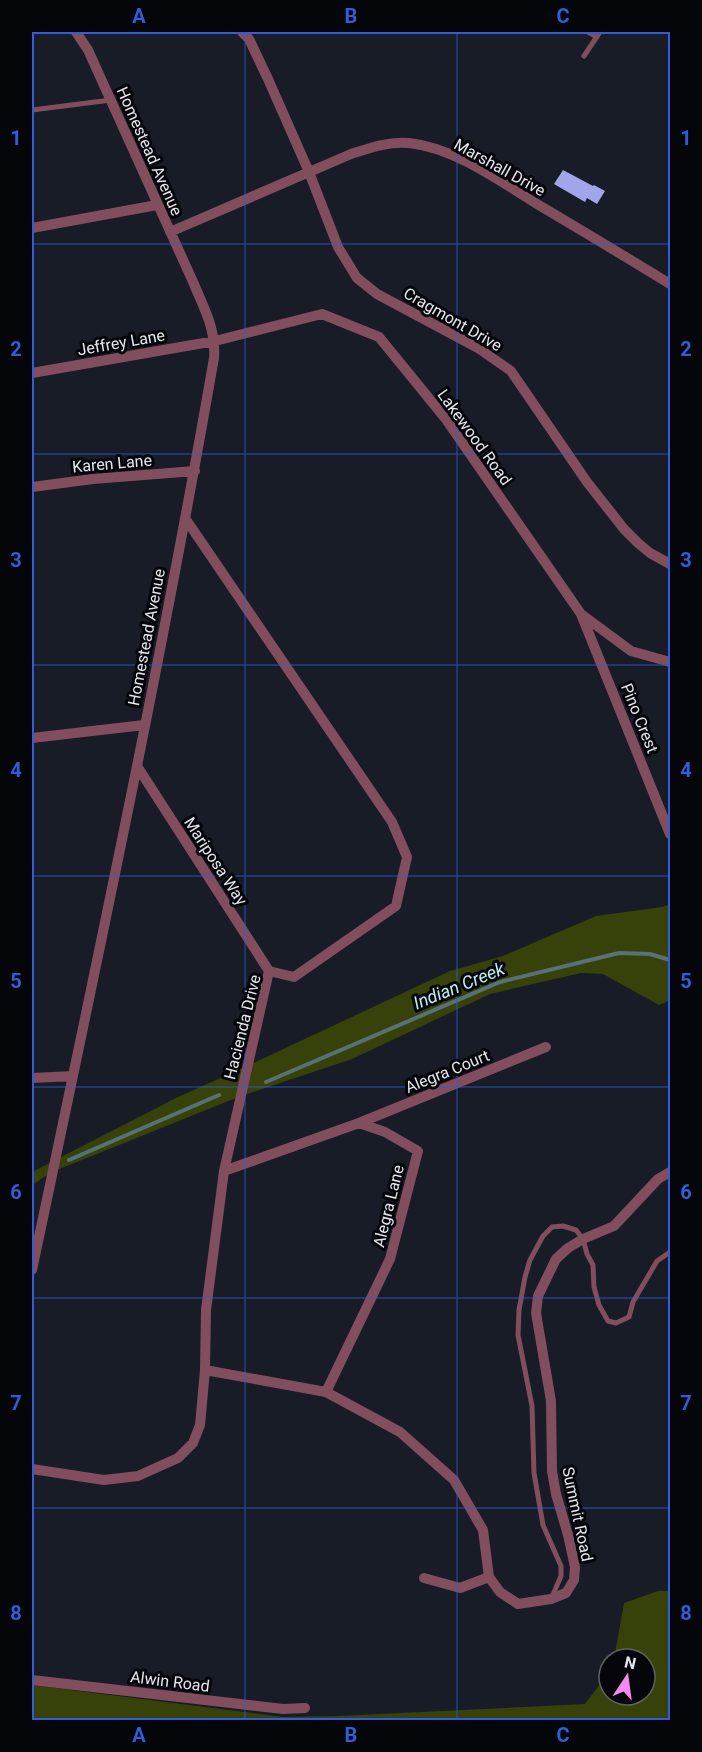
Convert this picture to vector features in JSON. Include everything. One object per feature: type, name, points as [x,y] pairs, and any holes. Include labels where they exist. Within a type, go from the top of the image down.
[{"type":"street","name":"Homestead Avenue","points":[[32,1270],[137,766],[195,471],[215,341],[210,324],[111,100],[76,32]]},
{"type":"street","name":"Cragmont Drive","points":[[242,32],[249,39],[268,79],[309,172],[338,247],[357,278],[377,294],[478,348],[511,371],[587,482],[624,529],[650,553],[670,564]]},
{"type":"street","name":"Marshall Drive","points":[[170,232],[370,147],[408,142],[428,147],[470,164],[670,284]]},
{"type":"street","points":[[32,228],[157,205]]},
{"type":"street","name":"Lakewood Road","points":[[215,341],[322,314],[379,337],[446,418],[581,614],[631,651],[670,662]]},
{"type":"street","name":"Jeffrey Lane","points":[[32,373],[215,341]]},
{"type":"street","name":"Karen Lane","points":[[32,487],[93,479],[195,471]]},
{"type":"street","name":"Hacienda Drive","points":[[32,1469],[104,1480],[138,1476],[178,1458],[193,1443],[200,1425],[205,1370],[206,1311],[224,1171],[269,971],[294,977],[396,906],[407,857],[392,822],[185,518]]},
{"type":"street","name":"Pino Crest","points":[[581,614],[670,834]]},
{"type":"street","points":[[32,738],[144,725]]},
{"type":"street","name":"Mariposa Way","points":[[137,766],[269,971]]},
{"type":"street","name":"Alegra Court","points":[[359,1123],[546,1047]]},
{"type":"street","points":[[32,1078],[73,1076]]},
{"type":"street","points":[[224,1171],[359,1123]]},
{"type":"street","name":"Alegra Lane","points":[[326,1392],[390,1259],[418,1151],[385,1132],[359,1123]]},
{"type":"street","name":"Summit Road","points":[[551,1599],[566,1593],[574,1580],[575,1567],[552,1471],[551,1401],[536,1313],[538,1296],[556,1259],[583,1239],[614,1226],[658,1179],[670,1172]]},
{"type":"street","points":[[205,1370],[326,1392],[400,1432],[454,1480],[483,1530],[489,1577],[500,1592],[518,1604],[551,1599]]},
{"type":"street","points":[[424,1578],[460,1588],[489,1577]]},
{"type":"street","name":"Alwin Road","points":[[32,1680],[283,1709],[305,1708]]},
{"type":"lane","points":[[584,56],[599,34],[588,32]]},
{"type":"lane","points":[[32,111],[111,100]]},
{"type":"lane","points":[[551,1599],[561,1576],[561,1566],[543,1525],[534,1473],[532,1406],[518,1335],[519,1310],[530,1260],[543,1236],[552,1227],[563,1226],[576,1230],[583,1239],[593,1265],[594,1287],[599,1305],[608,1321],[616,1323],[629,1317],[633,1302],[657,1261],[670,1252]]},
{"type":"green space","points":[[670,904],[670,1000],[659,1005],[603,974],[581,973],[490,994],[352,1059],[241,1096],[52,1172],[32,1185],[32,1172],[176,1098],[450,971],[503,956],[596,916]]},
{"type":"green space","points":[[658,1591],[670,1591],[670,1720],[32,1720],[32,1685],[283,1717],[585,1704],[597,1688],[597,1707],[657,1707],[657,1647],[616,1647],[624,1603]]},
{"type":"building","points":[[563,170],[605,191],[597,204],[587,198],[585,202],[554,184]]},
{"type":"waterway","name":"Indian Creek","points":[[266,1082],[500,982],[619,953],[650,954],[670,960]]},
{"type":"waterway","name":"Indian Creek","points":[[69,1160],[219,1095]]}]
